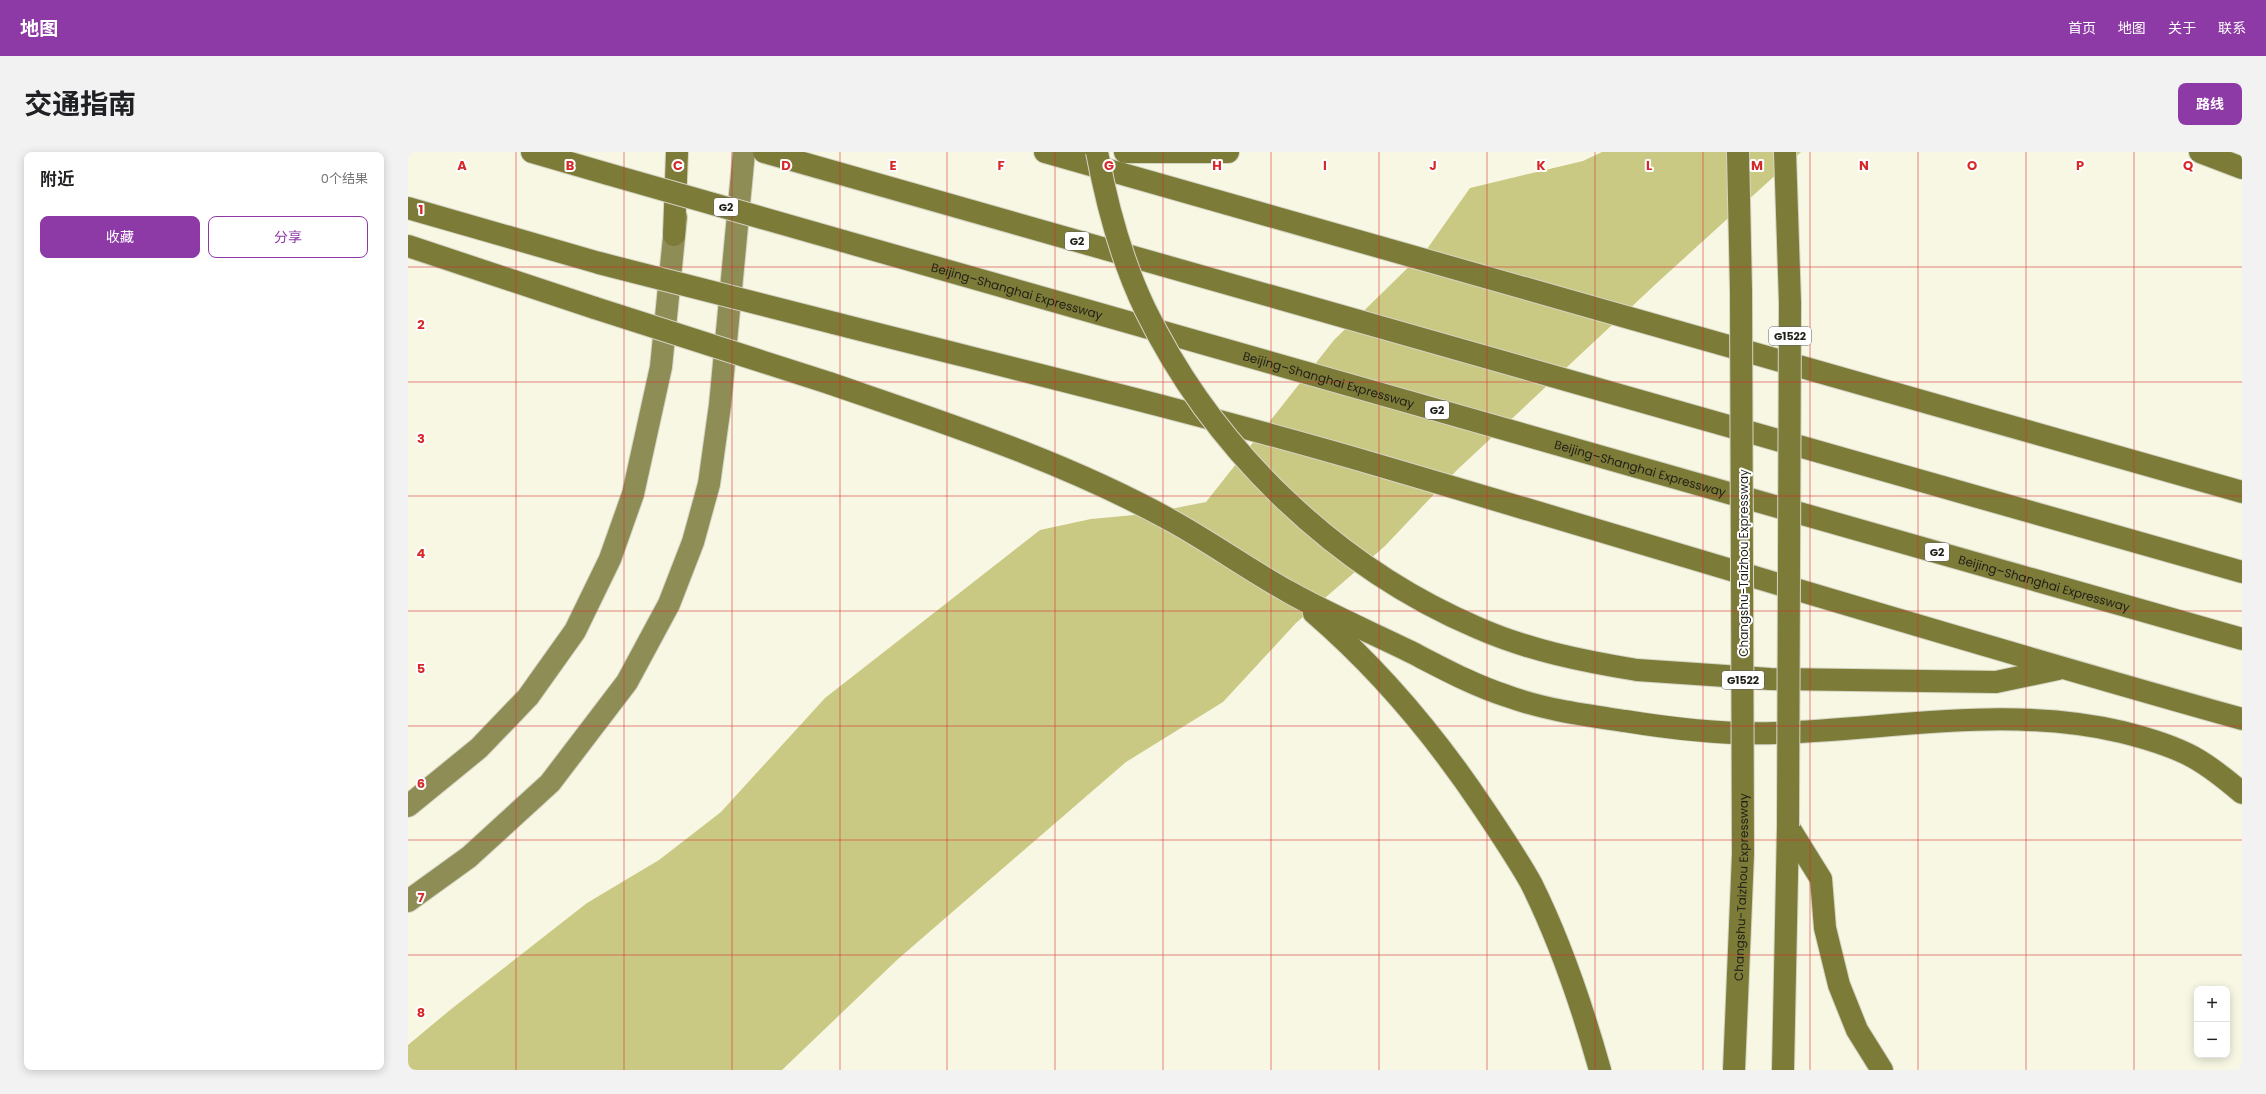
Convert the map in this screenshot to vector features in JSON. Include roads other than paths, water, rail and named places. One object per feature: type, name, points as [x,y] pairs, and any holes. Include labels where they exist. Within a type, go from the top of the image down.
[{"type":"highway","name":"Beijing–Shanghai Expressway","points":[[532,152],[2242,639]]},
{"type":"highway","points":[[674,235],[677,152]]},
{"type":"highway","name":"G2","points":[[764,152],[2242,572]]},
{"type":"highway","points":[[1044,152],[1764,358],[2242,492]]},
{"type":"highway","points":[[1097,152],[1111,217],[1121,250],[1144,307],[1159,336],[1194,395],[1214,421],[1293,507],[1323,534],[1356,559],[1411,594],[1450,615],[1478,628],[1534,648],[1636,670],[1770,679],[1996,682],[2061,668]]},
{"type":"highway","points":[[1125,152],[1228,152]]},
{"type":"highway","name":"Changshu-Taizhou Expressway","points":[[1734,1070],[1743,854],[1743,368],[1738,152]]},
{"type":"highway","name":"G1522","points":[[1783,1070],[1788,826],[1790,303],[1785,152]]},
{"type":"highway","points":[[2200,152],[2242,168]]},
{"type":"highway","points":[[408,208],[598,263],[1177,411],[1372,464],[2061,668],[2242,719]]},
{"type":"highway","points":[[408,246],[829,383],[996,441],[1065,470],[1172,521],[1288,592],[1482,687],[1535,705],[1629,722],[1698,730],[1771,733],[1984,718],[2049,720],[2101,728],[2172,747],[2194,757],[2221,775],[2242,793]]},
{"type":"highway","points":[[1288,592],[1336,632],[1414,714],[1447,756],[1495,824],[1530,882],[1562,953],[1600,1070]]},
{"type":"highway","points":[[1788,826],[1821,879],[1826,928],[1839,985],[1857,1030],[1882,1070]]},
{"type":"main road","points":[[408,806],[479,748],[528,697],[575,631],[610,559],[633,494],[661,367],[683,152]]},
{"type":"main road","points":[[408,901],[469,857],[550,783],[627,682],[669,604],[693,542],[709,484],[720,405],[744,152]]}]
